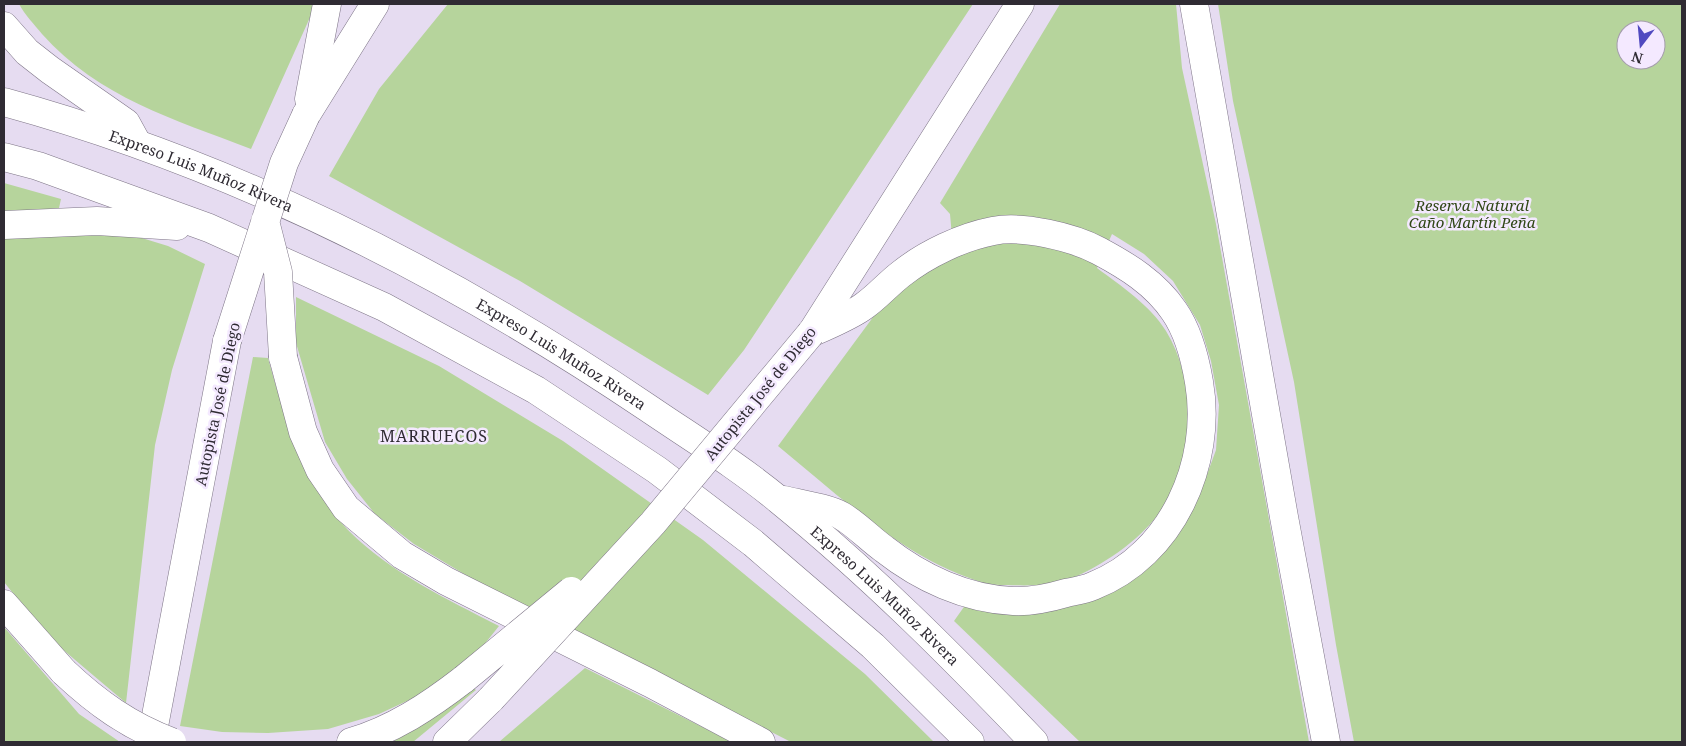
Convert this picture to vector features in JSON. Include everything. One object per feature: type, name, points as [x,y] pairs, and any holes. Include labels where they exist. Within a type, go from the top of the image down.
[{"type":"highway","points":[[306,116],[326,4]]},
{"type":"highway","name":"Autopista José de Diego","points":[[151,742],[227,341],[284,162],[306,116],[375,4]]},
{"type":"highway","name":"Autopista José de Diego","points":[[447,742],[491,700],[653,523],[811,333],[1020,4]]},
{"type":"highway","points":[[1194,4],[1326,742]]},
{"type":"highway","points":[[4,26],[27,52],[126,123],[137,143]]},
{"type":"highway","name":"Expreso Luis Muñoz Rivera","points":[[4,102],[59,117],[137,143],[222,176],[336,229],[478,301],[616,386],[777,498],[866,573],[1034,742]]},
{"type":"highway","points":[[4,157],[38,166],[209,228],[384,307],[536,390],[657,470],[753,543],[873,646],[970,742]]},
{"type":"highway","points":[[4,225],[96,221],[209,228]]},
{"type":"highway","points":[[266,221],[278,272],[283,357],[303,432],[320,470],[346,508],[402,555],[446,581],[650,683],[761,742]]},
{"type":"highway","points":[[777,498],[840,514],[887,552],[928,577],[967,593],[1014,601],[1042,600],[1092,587],[1138,560],[1156,541],[1175,514],[1190,483],[1198,458],[1203,417],[1201,390],[1196,362],[1175,312],[1150,284],[1136,273],[1090,246],[1044,233],[996,230],[972,236],[920,261],[902,273],[864,306],[811,333]]},
{"type":"highway","points":[[351,742],[366,738],[425,709],[653,523]]},
{"type":"highway","points":[[4,604],[64,672],[88,695],[116,716],[143,731],[172,742]]},
{"type":"green space","points":[[19,4],[316,4],[251,149],[166,116],[113,91],[88,75],[64,56],[42,34]]},
{"type":"green space","points":[[448,4],[973,4],[744,350],[708,395],[520,281],[329,176],[379,89]]},
{"type":"green space","points":[[1060,4],[1176,4],[1182,68],[1216,224],[1309,742],[1080,742],[954,621],[966,604],[1154,561],[1179,534],[1202,488],[1216,450],[1219,405],[1211,361],[1200,325],[1173,281],[1144,254],[1112,234],[1097,268],[1143,304],[1166,331],[1175,349],[1187,390],[1188,432],[1180,473],[1165,506],[1132,542],[1105,561],[1077,576],[1052,584],[996,585],[984,583],[927,559],[901,543],[850,506],[778,446],[882,305],[915,276],[954,258],[950,214],[940,203]]},
{"type":"green space","name":"Reserva Natural Caño Martín Peña","points":[[1218,4],[1682,4],[1682,742],[1354,742],[1336,645],[1294,382],[1233,101]]},
{"type":"green space","points":[[4,183],[61,199],[59,208],[4,213]]},
{"type":"green space","points":[[12,234],[132,235],[168,246],[205,264],[172,370],[155,445],[126,703],[48,637],[4,582],[4,236]]},
{"type":"green space","points":[[296,297],[439,366],[563,441],[703,540],[865,674],[934,742],[791,742],[474,580],[414,544],[375,514],[347,479],[325,442],[296,343]]},
{"type":"green space","points":[[253,357],[268,358],[289,427],[308,472],[333,513],[349,531],[365,546],[401,572],[499,626],[471,661],[435,688],[379,714],[328,729],[268,733],[222,732],[180,726]]},
{"type":"green space","points":[[4,627],[79,714],[120,742],[4,742]]},
{"type":"green space","points":[[585,668],[732,742],[499,742]]},
{"type":"green space","points":[[472,687],[476,690],[413,742],[392,742],[424,723]]},
{"type":"district","name":"MARRUECOS","points":[[434,436]]}]
